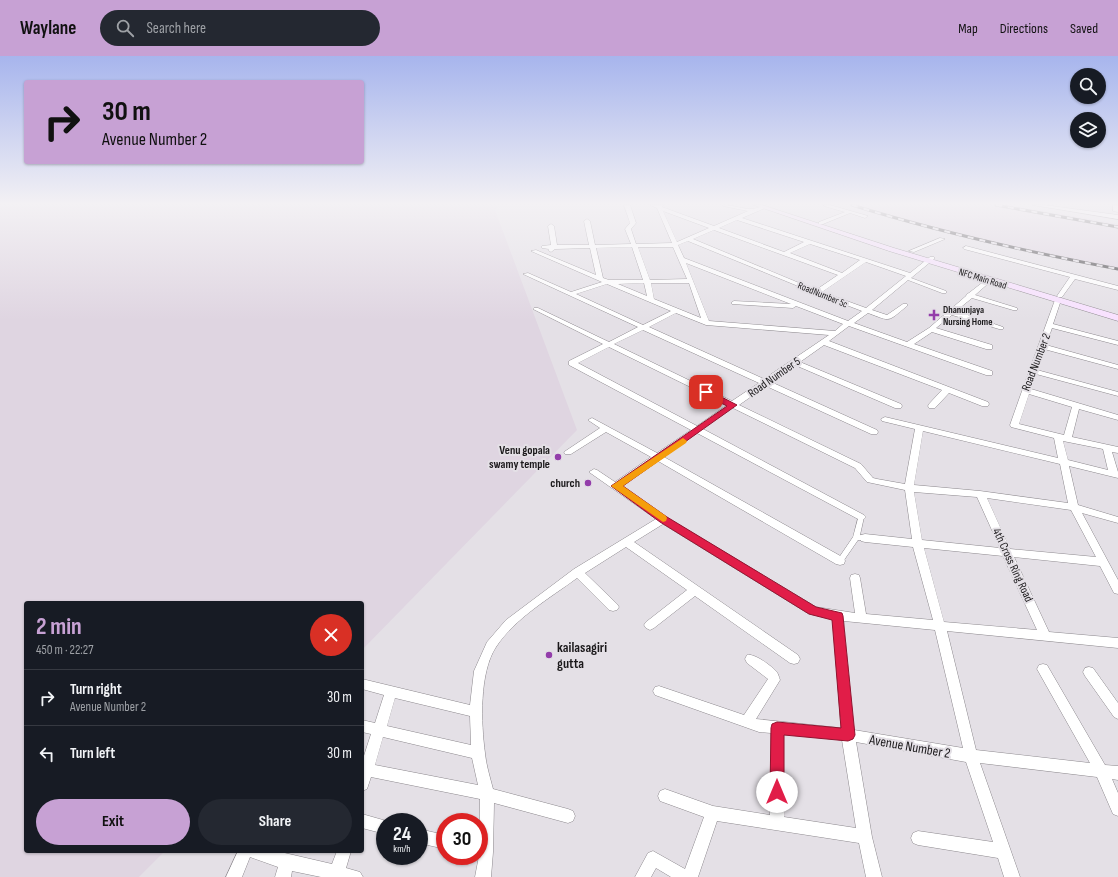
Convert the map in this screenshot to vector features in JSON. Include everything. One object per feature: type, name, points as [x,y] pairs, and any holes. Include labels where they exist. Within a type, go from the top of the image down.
[{"type":"main road","name":"NFC Main Road","points":[[877,243],[1059,298],[1118,318]]},
{"type":"main road","name":"NFC Main Road","points":[[885,243],[988,280],[1118,312]]},
{"type":"street","name":"RoadNumber 5c","points":[[699,243],[816,292],[888,318],[905,305]]},
{"type":"street","points":[[755,243],[842,275]]},
{"type":"street","points":[[784,254],[806,243]]},
{"type":"street","points":[[813,243],[909,276],[944,292]]},
{"type":"street","points":[[912,252],[932,243]]},
{"type":"street","points":[[544,247],[674,244],[691,281],[706,323]]},
{"type":"street","points":[[546,256],[554,246]]},
{"type":"street","points":[[594,246],[600,278]]},
{"type":"street","points":[[635,246],[647,281],[651,301]]},
{"type":"street","points":[[966,248],[1118,288]]},
{"type":"street","points":[[534,251],[706,323],[836,333]]},
{"type":"street","name":"Road Number 5","points":[[616,486],[849,324],[930,259]]},
{"type":"street","points":[[681,260],[849,324],[909,344],[989,374]]},
{"type":"street","points":[[816,292],[865,260]]},
{"type":"street","points":[[526,274],[642,328],[766,382],[874,432]]},
{"type":"street","name":"Road Number 2","points":[[1058,437],[1014,425],[1025,390],[1059,298],[1073,277]]},
{"type":"street","points":[[909,344],[931,329],[988,280]]},
{"type":"street","points":[[571,294],[607,282],[691,281]]},
{"type":"street","points":[[969,296],[1015,309]]},
{"type":"street","points":[[734,303],[805,307]]},
{"type":"street","points":[[536,309],[858,466],[872,481],[909,488],[980,494],[1074,507],[1118,520]]},
{"type":"street","points":[[592,420],[840,561],[860,537],[861,517],[572,364],[675,311]]},
{"type":"street","points":[[951,312],[1001,328]]},
{"type":"street","points":[[1050,325],[1118,343]]},
{"type":"street","points":[[931,329],[989,347]]},
{"type":"street","points":[[824,342],[985,404]]},
{"type":"street","points":[[1042,346],[1118,367]]},
{"type":"street","points":[[794,362],[898,406]]},
{"type":"street","points":[[1033,371],[1118,394]]},
{"type":"street","points":[[932,406],[948,389]]},
{"type":"street","points":[[1025,390],[1118,418]]},
{"type":"street","points":[[1067,439],[1076,406]]},
{"type":"street","points":[[885,419],[1116,475]]},
{"type":"street","points":[[568,452],[606,428]]},
{"type":"street","points":[[919,428],[909,488],[917,542],[940,626],[971,756],[1012,877]]},
{"type":"street","points":[[1118,450],[1058,437],[1062,462],[1074,507],[1118,590]]},
{"type":"street","points":[[1107,448],[1116,475]]},
{"type":"street","points":[[594,472],[663,519],[813,611],[838,616],[1118,643]]},
{"type":"street","name":"4th Cross Ring Road","points":[[980,494],[1045,636]]},
{"type":"street","points":[[485,813],[487,794],[478,753],[476,712],[480,671],[492,645],[515,619],[578,572],[663,519]]},
{"type":"street","points":[[860,537],[1102,562]]},
{"type":"street","points":[[626,542],[794,659]]},
{"type":"street","points":[[578,572],[613,607]]},
{"type":"street","points":[[855,578],[861,618]]},
{"type":"street","points":[[650,625],[694,590]]},
{"type":"street","points":[[838,616],[848,735],[864,837],[874,877]]},
{"type":"street","points":[[747,721],[774,680],[772,675],[751,659]]},
{"type":"street","points":[[1043,669],[1102,772],[1118,809]]},
{"type":"street","points":[[1089,672],[1118,713]]},
{"type":"street","points":[[364,685],[476,712]]},
{"type":"street","name":"Avenue Number 2","points":[[659,691],[759,726],[848,735],[971,756],[1118,773]]},
{"type":"street","points":[[391,692],[380,729],[364,769],[487,794],[568,816]]},
{"type":"street","points":[[364,726],[478,753]]},
{"type":"street","points":[[777,728],[777,823]]},
{"type":"street","points":[[665,796],[713,813],[864,837]]},
{"type":"street","points":[[690,877],[713,813]]},
{"type":"street","points":[[364,822],[376,825]]},
{"type":"street","points":[[918,838],[1003,851]]},
{"type":"street","points":[[234,877],[244,853]]},
{"type":"street","points":[[258,853],[337,875],[355,877]]},
{"type":"street","points":[[337,875],[343,853]]},
{"type":"street","points":[[642,877],[653,858],[685,877]]},
{"type":"street","points":[[283,877],[287,862]]},
{"type":"street","points":[[483,865],[483,877]]},
{"type":"shaded area","points":[[0,243],[507,243],[577,430],[364,648],[364,601],[24,601],[24,853],[163,853],[139,877],[0,877]]},
{"type":"shaded area","points":[[995,243],[1118,243],[1118,268]]},
{"type":"railway","points":[[994,243],[1118,269]]},
{"type":"slow traffic","points":[[663,518],[616,486],[683,441]]},
{"type":"place","name":"Dhanunjaya Nursing Home","points":[[934,315]]},
{"type":"place","name":"Venu gopala swamy temple","points":[[558,457]]},
{"type":"place","name":"church","points":[[588,483]]},
{"type":"place","name":"kailasagiri gutta","points":[[549,655]]},
{"type":"route","points":[[706,392],[733,405],[616,486],[663,519],[813,611],[838,616],[848,735],[777,728],[777,792]]}]
